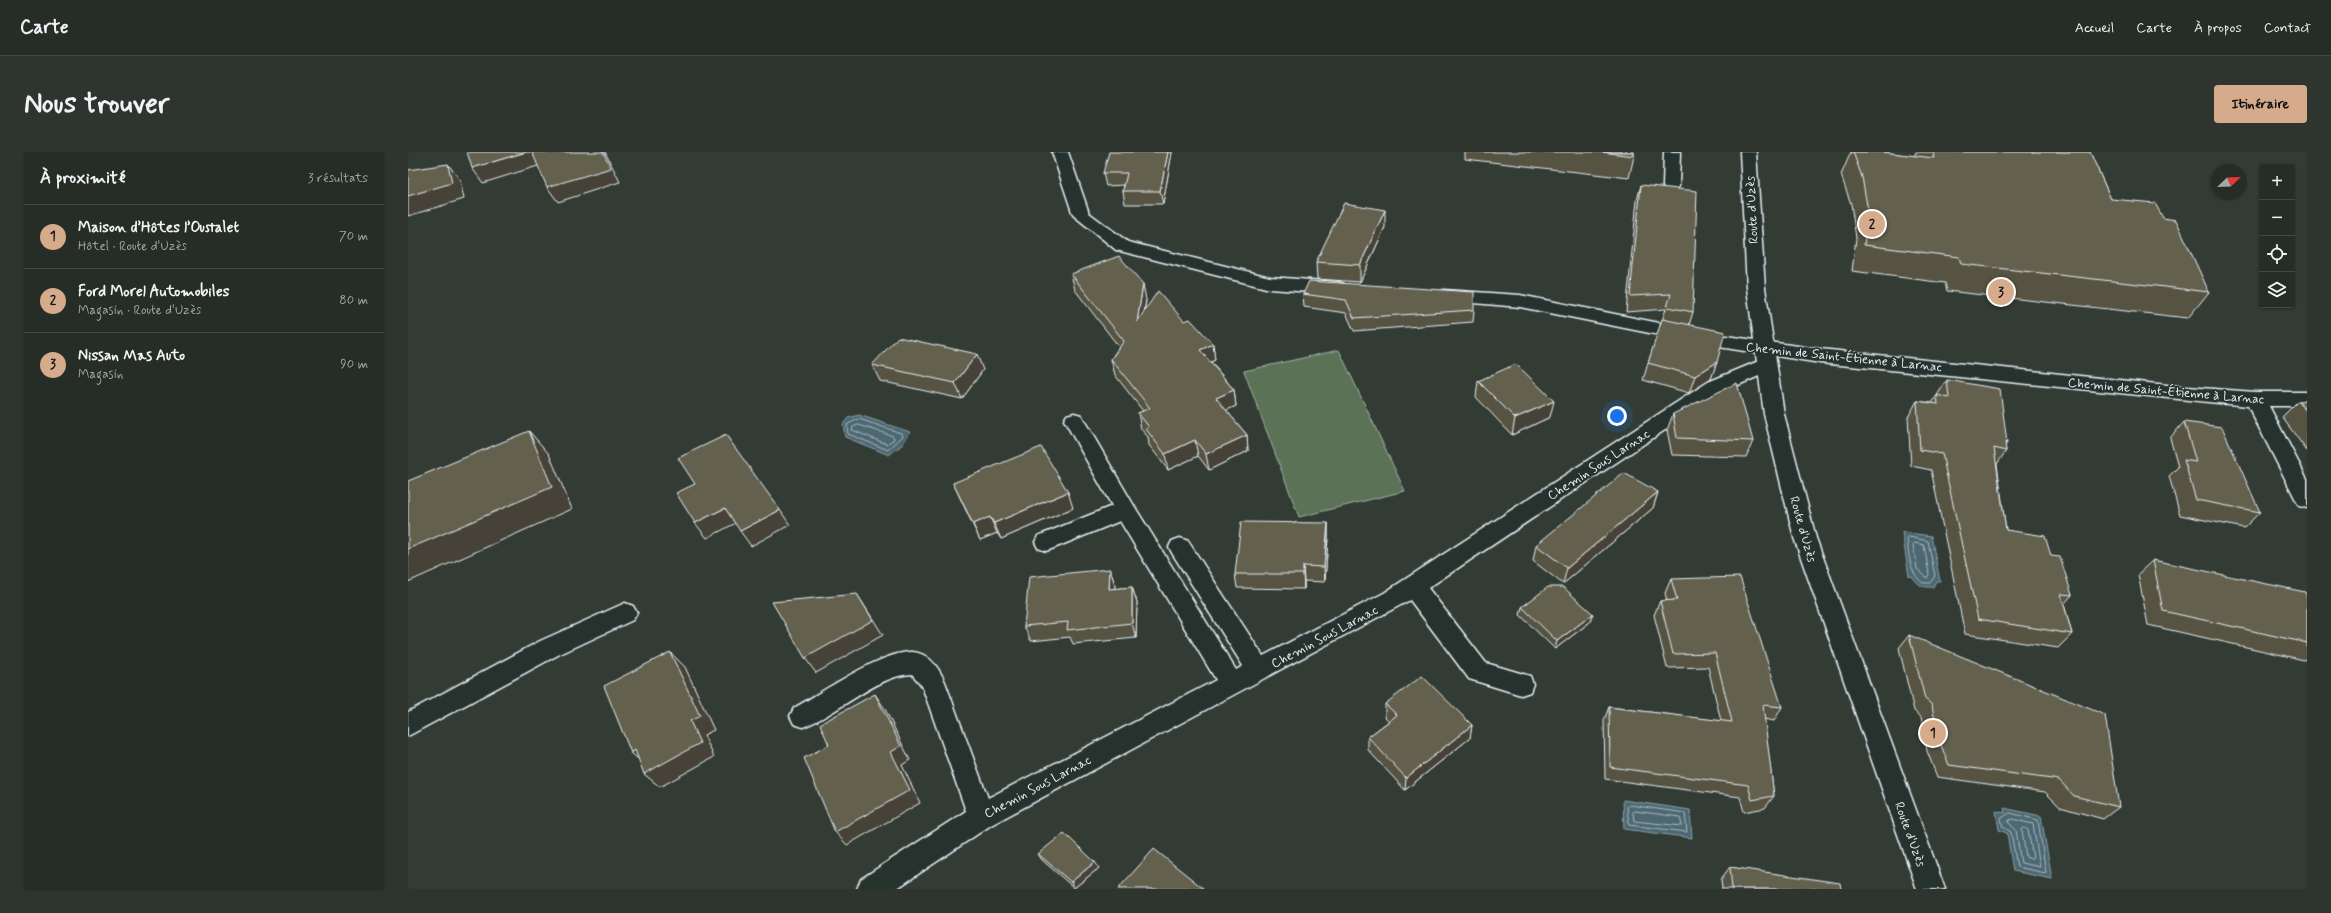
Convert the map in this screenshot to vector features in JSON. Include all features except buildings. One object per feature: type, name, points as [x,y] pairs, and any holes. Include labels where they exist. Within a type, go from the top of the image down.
[{"type":"main road","points":[[1060,152],[1081,215],[1122,246],[1270,283],[1356,289]]},
{"type":"main road","points":[[1671,186],[1672,152]]},
{"type":"main road","name":"Route d'Uzès","points":[[1748,152],[1756,288],[1765,357],[1774,414],[1804,538],[1931,889]]},
{"type":"main road","name":"Chemin de Saint-Étienne à Larnac","points":[[1426,294],[1520,301],[1765,357],[2255,399],[2307,399]]},
{"type":"main road","name":"Chemin Sous Larnac","points":[[871,889],[981,816],[1392,600],[1715,388],[1765,357]]},
{"type":"main road","points":[[2255,399],[2307,500]]},
{"type":"main road","points":[[1074,420],[1125,510],[1232,684]]},
{"type":"main road","points":[[1046,542],[1125,510]]},
{"type":"main road","points":[[1180,547],[1259,670]]},
{"type":"main road","points":[[1413,586],[1478,671],[1521,684]]},
{"type":"main road","points":[[408,725],[549,648],[624,613]]},
{"type":"main road","points":[[804,716],[882,670],[913,662],[923,667],[933,682],[981,816]]},
{"type":"green space","points":[[1339,350],[1405,491],[1299,517],[1244,371]]},
{"type":"water","points":[[859,415],[910,432],[903,444],[889,455],[845,437],[843,424],[848,418]]},
{"type":"water","points":[[1902,532],[1931,536],[1940,581],[1936,581],[1933,587],[1921,585],[1913,577],[1909,576]]},
{"type":"water","points":[[1623,800],[1690,810],[1692,838],[1624,829]]},
{"type":"water","points":[[2004,808],[2041,816],[2052,879],[2013,871],[2007,833],[1999,830],[1996,811],[2005,813]]},
{"type":"place","name":"Ford Morel Automobiles","points":[[1872,224]]},
{"type":"place","name":"Nissan Mas Auto","points":[[2001,292]]},
{"type":"place","name":"Maison d’Hôtes l’Oustalet","points":[[1933,733]]}]
